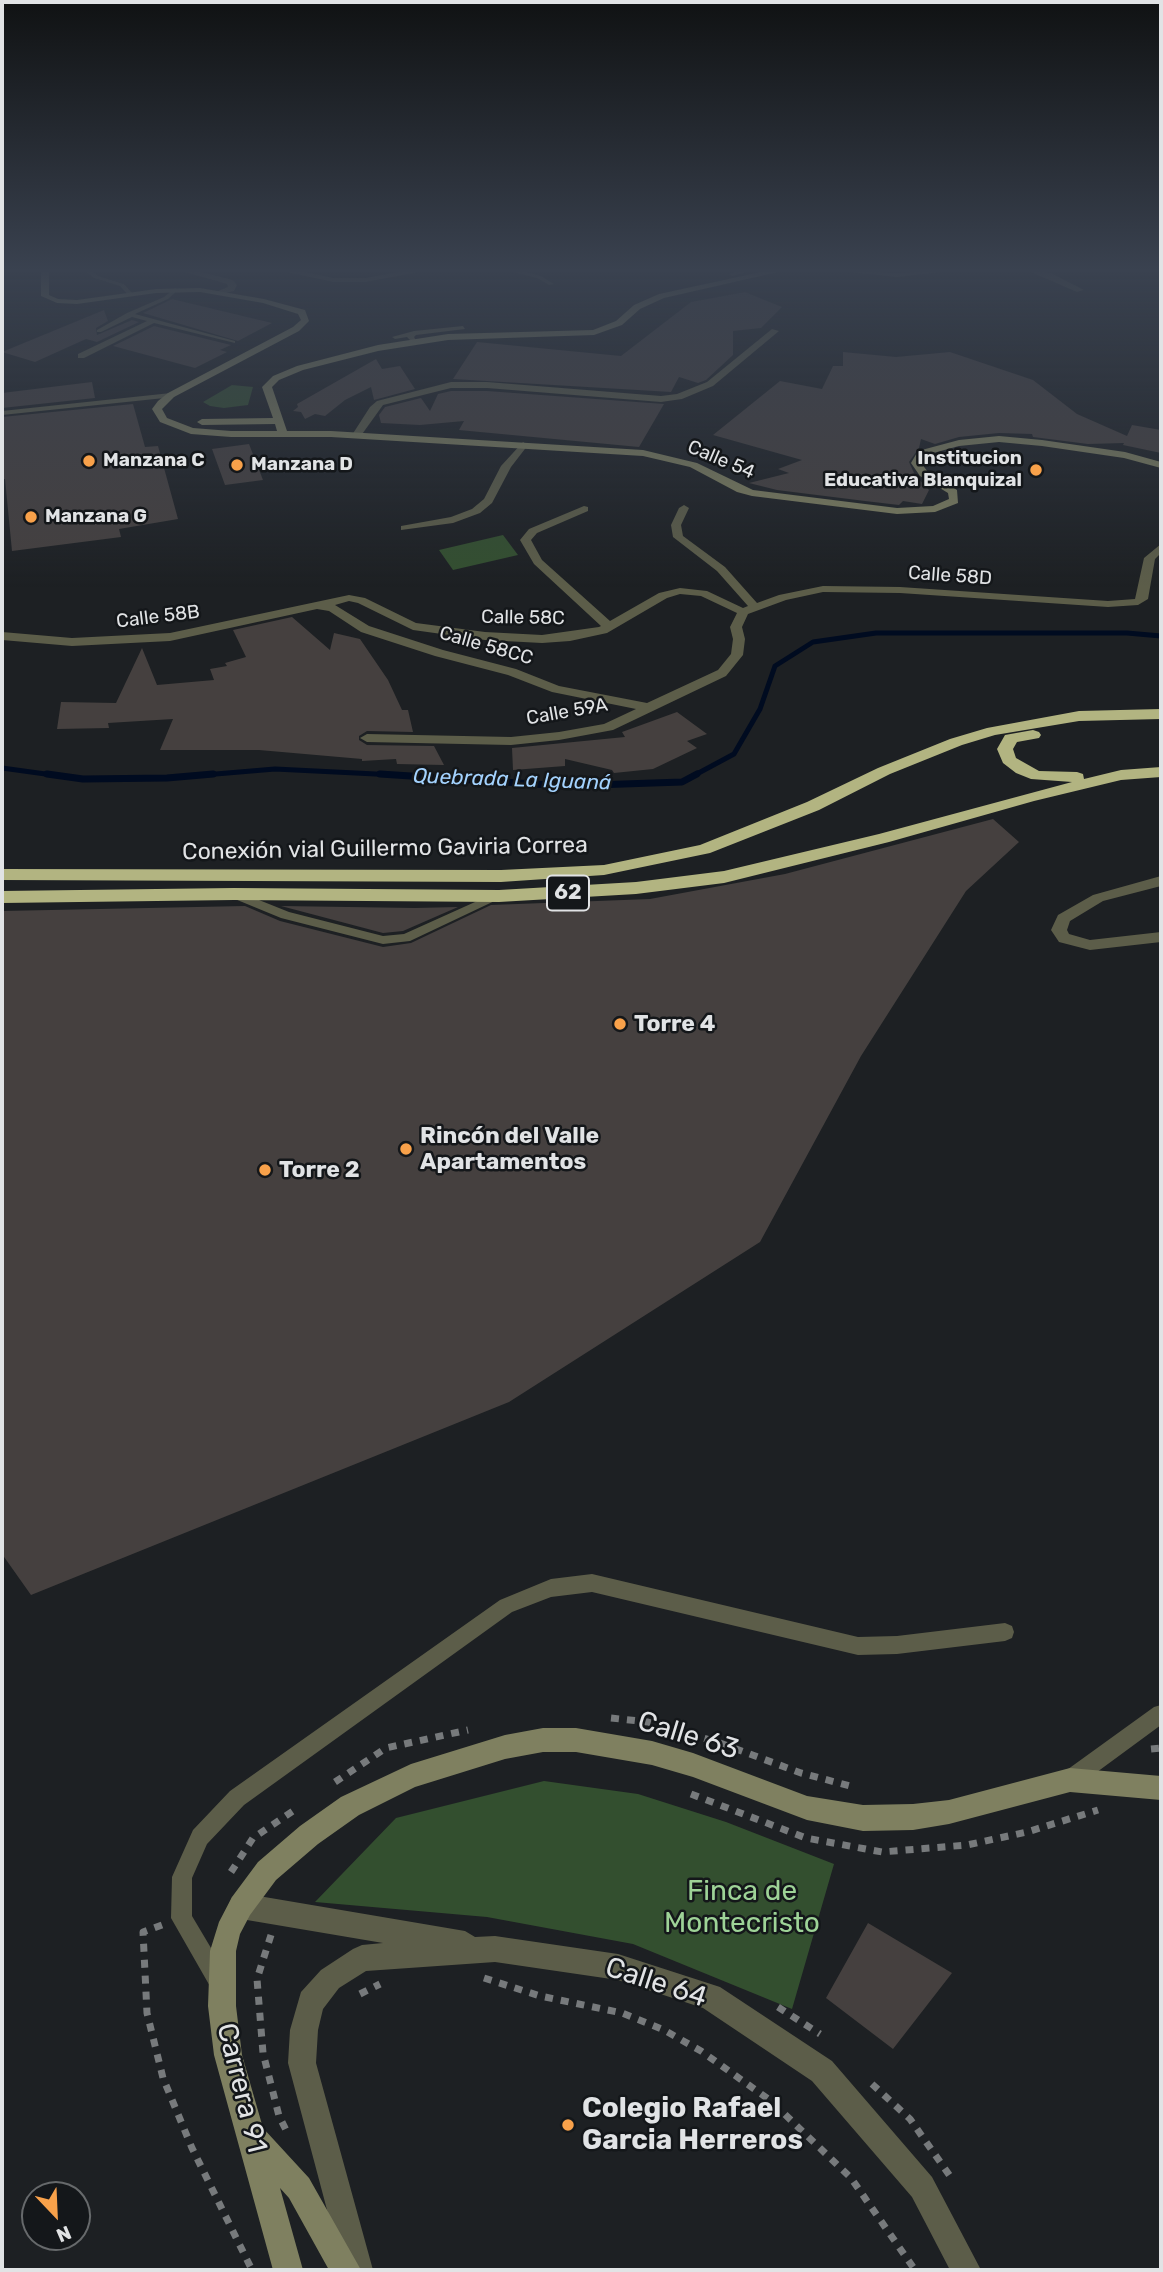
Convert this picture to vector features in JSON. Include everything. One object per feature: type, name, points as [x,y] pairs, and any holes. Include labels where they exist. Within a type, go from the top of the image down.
[{"type":"highway","name":"Conexión vial Guillermo Gaviria Correa","points":[[2,875],[500,876],[604,870],[704,849],[813,806],[884,771],[956,742],[1030,722],[1079,716],[1161,714]]},
{"type":"highway","points":[[1079,716],[1055,731],[1011,738],[1005,749],[1009,760],[1022,770],[1037,775],[1068,778],[1121,775]]},
{"type":"highway","name":"Conexión vial Guillermo Gaviria Correa","points":[[2,897],[234,894],[499,896],[636,888],[724,877],[1121,775],[1161,772]]},
{"type":"street","points":[[207,376],[171,395],[158,409],[163,420],[278,421]]},
{"type":"street","points":[[281,376],[276,378],[266,390],[284,433]]},
{"type":"street","points":[[357,435],[373,409],[380,403],[451,385],[486,385],[661,399],[679,397],[710,384],[720,376]]},
{"type":"street","name":"Calle 54","points":[[163,420],[180,428],[205,432],[357,435],[657,455],[693,464],[732,486],[752,493],[897,511],[935,509],[954,501],[953,492],[924,474],[916,463],[922,453],[958,443],[999,439],[1035,442],[1106,451],[1160,464]]},
{"type":"street","points":[[405,528],[453,520],[476,511],[488,501],[506,466],[523,445]]},
{"type":"street","points":[[684,508],[676,526],[678,537],[721,569],[756,608],[743,612]]},
{"type":"street","name":"Calle 58C","points":[[584,509],[533,531],[525,540],[538,562],[609,628]]},
{"type":"street","name":"Calle 58D","points":[[756,608],[783,597],[823,589],[900,590],[1129,604],[1142,599],[1150,558],[1161,547]]},
{"type":"street","name":"Calle 58C","points":[[317,606],[340,599],[361,600],[412,626],[485,636],[570,637],[609,628],[663,595],[680,591],[703,593],[743,612]]},
{"type":"street","name":"Calle 58B","points":[[2,636],[72,642],[170,637],[317,606]]},
{"type":"street","name":"Calle 58CC","points":[[317,606],[332,608],[365,629],[439,653],[512,672],[556,688],[651,708]]},
{"type":"street","name":"Calle 59A","points":[[367,738],[511,741],[559,737],[608,727],[722,673],[737,655],[739,639],[736,627],[743,612]]},
{"type":"street","points":[[1161,881],[1098,898],[1063,918],[1059,930],[1064,938],[1090,945],[1161,937]]},
{"type":"street","name":"Calle 63","points":[[241,1906],[267,1871],[293,1847],[350,1806],[411,1776],[505,1747],[543,1740],[576,1740],[652,1753],[693,1765],[807,1808],[863,1818],[913,1817],[949,1812],[1070,1780],[1161,1788]]},
{"type":"street","points":[[241,1906],[495,1949]]},
{"type":"street","name":"Carrera 91","points":[[241,1906],[228,1931],[223,1951],[223,2027],[228,2055],[288,2270]]},
{"type":"street","name":"Calle 64","points":[[358,2270],[302,2063],[304,2029],[310,2002],[330,1979],[362,1958],[495,1949],[618,1967],[710,1997],[822,2071],[922,2187],[966,2270]]},
{"type":"street","points":[[251,2134],[299,2189],[346,2270]]},
{"type":"lane","points":[[2,413],[171,395]]},
{"type":"lane","points":[[234,894],[285,915],[383,940],[406,938],[499,896]]},
{"type":"lane","points":[[221,1984],[181,1918],[182,1877],[200,1837],[237,1798],[506,1606],[551,1588],[592,1583],[858,1646],[897,1645],[1005,1632]]},
{"type":"lane","points":[[1070,1780],[1161,1714]]},
{"type":"path","points":[[685,1792],[806,1838],[882,1852],[967,1846],[1027,1832],[1100,1809]]},
{"type":"path","points":[[181,1918],[143,1932],[147,2013],[163,2078],[192,2148],[252,2270]]},
{"type":"path","points":[[474,1976],[540,1996],[622,2012],[664,2030],[701,2051],[771,2101],[851,2178],[915,2270]]},
{"type":"path","points":[[349,1998],[390,1980]]},
{"type":"green space","points":[[232,385],[253,387],[248,405],[224,408],[203,402]]},
{"type":"green space","points":[[503,535],[518,555],[453,570],[439,550]]},
{"type":"green space","name":"Finca de Montecristo","points":[[544,1781],[638,1794],[726,1822],[834,1864],[792,2009],[633,1944],[487,1917],[315,1902],[396,1818]]},
{"type":"building","points":[[346,376],[407,376],[415,389],[374,400],[371,387],[345,400],[325,416],[315,414],[305,419],[301,412],[293,411],[298,407],[297,404]]},
{"type":"building","points":[[455,376],[710,376],[698,383],[679,377],[671,392],[453,379]]},
{"type":"building","points":[[828,376],[1021,376],[1033,380],[1077,414],[1127,436],[1132,425],[1161,430],[1161,453],[1123,445],[1124,443],[1088,444],[1033,437],[1032,434],[999,433],[959,437],[935,444],[921,439],[919,448],[909,462],[915,475],[929,490],[922,504],[903,501],[899,505],[865,501],[777,490],[749,483],[789,473],[778,469],[802,460],[713,435],[780,381],[822,389]]},
{"type":"building","points":[[92,382],[95,398],[2,408],[2,393]]},
{"type":"building","points":[[451,391],[487,391],[664,404],[639,447],[459,430],[464,421],[420,425],[381,423],[379,415],[385,407],[421,398],[430,411],[438,394]]},
{"type":"building","points":[[133,404],[145,447],[158,446],[178,519],[119,529],[121,537],[12,551],[5,479],[2,479],[2,417]]},
{"type":"building","name":"Manzana D","points":[[249,444],[263,480],[225,485],[212,449]]},
{"type":"building","points":[[292,617],[330,650],[334,633],[360,639],[388,680],[402,710],[408,710],[413,732],[367,731],[359,736],[359,740],[367,745],[434,746],[444,765],[397,764],[396,759],[362,761],[259,750],[160,750],[173,719],[108,723],[109,728],[57,729],[61,702],[116,703],[142,648],[157,685],[214,680],[210,669],[227,666],[225,663],[246,657],[233,630]]},
{"type":"building","points":[[677,712],[707,734],[687,741],[697,748],[653,769],[614,773],[612,770],[565,759],[565,766],[513,770],[512,748],[625,737],[622,732]]},
{"type":"building","name":"Rincón del Valle Apartamentos","points":[[993,819],[1019,842],[966,891],[861,1056],[760,1242],[509,1402],[31,1595],[2,1554],[2,911],[245,906],[280,921],[383,947],[411,943],[491,905],[650,899],[785,874]]},
{"type":"building","points":[[281,906],[458,907],[403,931],[383,933]]},
{"type":"building","points":[[868,1923],[952,1973],[893,2049],[826,1998]]},
{"type":"waterway","name":"Quebrada La Iguaná","points":[[693,776],[734,754],[760,709],[775,666],[813,642],[876,633],[1127,633],[1161,636]]},
{"type":"waterway","name":"Quebrada La Iguaná","points":[[2,768],[60,776]]},
{"type":"waterway","name":"Quebrada La Iguaná","points":[[192,776],[275,769],[394,775]]},
{"type":"waterway","name":"Quebrada La Iguaná","points":[[47,774],[83,779],[167,778],[213,774]]},
{"type":"waterway","name":"Quebrada La Iguaná","points":[[380,774],[394,775]]},
{"type":"waterway","name":"Quebrada La Iguaná","points":[[394,775],[565,786],[682,782],[697,774]]},
{"type":"waterway","name":"Quebrada La Iguaná","points":[[394,775],[416,776]]},
{"type":"place","name":"Manzana C","points":[[89,461]]},
{"type":"place","name":"Manzana D","points":[[237,465]]},
{"type":"place","name":"Institucion Educativa Blanquizal","points":[[1036,470]]},
{"type":"place","name":"Manzana G","points":[[31,517]]},
{"type":"place","name":"Torre 4","points":[[620,1024]]},
{"type":"place","name":"Rincón del Valle Apartamentos","points":[[406,1149]]},
{"type":"place","name":"Torre 2","points":[[265,1170]]},
{"type":"place","name":"Colegio Rafael Garcia Herreros","points":[[568,2125]]}]
